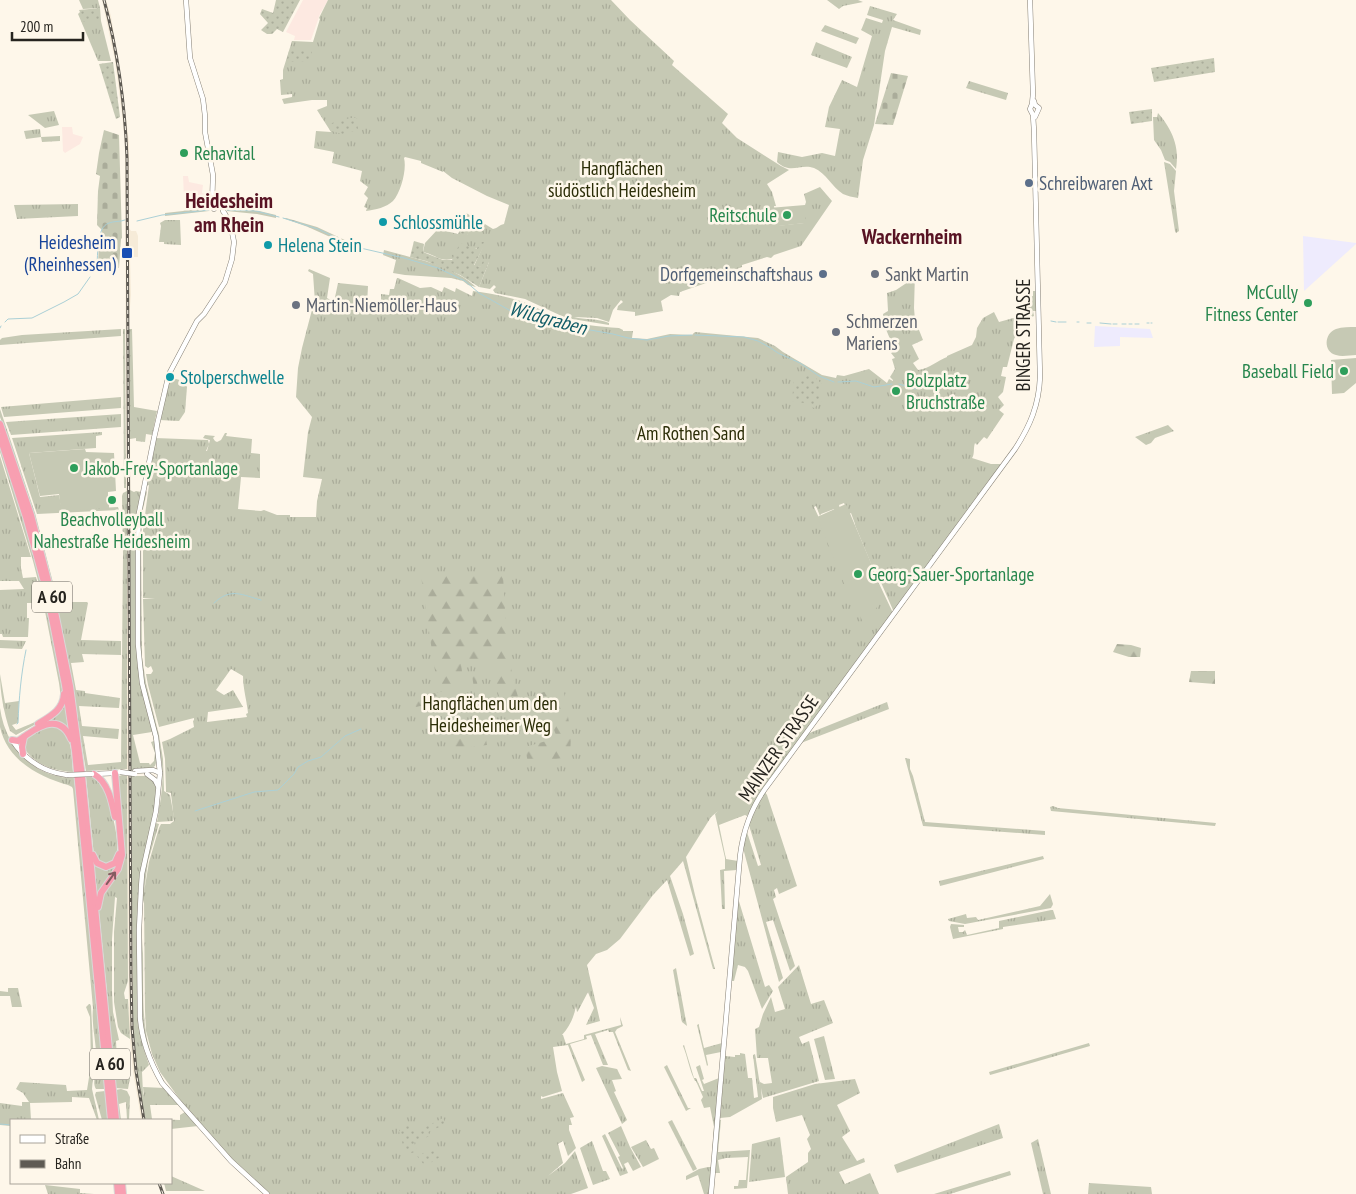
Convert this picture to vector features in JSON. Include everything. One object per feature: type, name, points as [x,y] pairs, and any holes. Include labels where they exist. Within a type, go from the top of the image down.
[{"type":"highway","name":"A 60","points":[[0,424],[31,515],[59,625],[70,686],[80,752],[116,1119]]},
{"type":"highway","name":"A 60","points":[[0,437],[26,517],[47,593],[65,685],[74,751],[110,1119]]},
{"type":"highway","points":[[12,740],[56,713],[63,701],[65,685]]},
{"type":"highway","points":[[12,740],[17,742],[42,725],[57,725],[67,733],[74,751]]},
{"type":"highway","points":[[23,754],[22,744],[24,737]]},
{"type":"highway","points":[[96,923],[99,898],[118,869],[122,855],[117,773],[112,775],[108,782],[107,790]]},
{"type":"highway","points":[[88,831],[94,861],[102,867],[112,865],[117,860],[119,849],[116,818],[103,780],[93,774]]},
{"type":"main road","points":[[186,0],[190,58],[204,105],[204,132],[213,176],[212,203],[214,209]]},
{"type":"main road","name":"BINGER STRASSE","points":[[1004,464],[1028,430],[1038,399],[1040,377],[1034,131],[1034,113],[1039,108],[1034,105],[1033,94],[1030,0]]},
{"type":"main road","points":[[223,211],[231,227],[234,242],[232,259],[225,282],[204,314],[197,321],[170,372],[160,408],[141,501],[138,528],[138,644],[142,683],[156,737],[160,773],[159,795],[142,874],[140,899],[140,1012],[146,1050],[155,1071],[170,1093],[237,1168],[267,1194]]},
{"type":"main road","name":"MAINZER STRASSE","points":[[711,1194],[741,850],[748,820],[756,802],[769,783],[1004,464]]},
{"type":"main road","points":[[12,740],[30,760],[53,772],[67,775],[148,772],[154,775],[160,773]]},
{"type":"main road","points":[[148,772],[158,765],[159,758]]},
{"type":"main road","points":[[148,772],[157,783],[159,795]]},
{"type":"shaded area","points":[[102,0],[106,0],[111,16],[129,142],[129,228],[131,231],[136,231],[138,236],[138,257],[130,257],[131,295],[129,318],[131,770],[127,769],[125,145],[115,61]]},
{"type":"shaded area","points":[[303,0],[328,0],[320,14],[311,40],[294,40],[295,36],[286,32]]},
{"type":"shaded area","points":[[62,127],[72,127],[73,134],[83,137],[80,144],[65,153],[63,151]]},
{"type":"shaded area","points":[[183,176],[188,176],[189,182],[203,185],[202,193],[206,194],[206,198],[197,197],[197,208],[190,209],[185,203]]},
{"type":"shaded area","points":[[1303,236],[1356,243],[1304,291]]},
{"type":"shaded area","points":[[1095,326],[1150,329],[1153,338],[1120,337],[1120,346],[1094,347]]},
{"type":"shaded area","points":[[127,776],[131,776],[133,1027],[137,1071],[145,1119],[141,1119],[133,1072],[129,1028]]},
{"type":"green space","points":[[79,0],[98,0],[100,8],[83,9]]},
{"type":"green space","points":[[276,0],[300,0],[283,32],[277,29],[272,34],[267,34],[261,30],[268,23],[260,14],[262,9],[273,13]]},
{"type":"green space","name":"Hangflächen südöstlich Heidesheim","points":[[328,0],[611,0],[674,61],[672,65],[728,114],[722,123],[737,138],[789,170],[767,184],[772,192],[776,206],[774,206],[776,226],[804,223],[806,202],[804,194],[820,187],[832,201],[801,246],[774,255],[771,258],[767,257],[742,265],[742,267],[724,274],[727,279],[719,282],[709,281],[680,292],[679,296],[671,295],[661,301],[663,311],[635,316],[635,312],[617,310],[618,306],[623,302],[621,300],[613,310],[609,322],[597,318],[574,317],[600,320],[609,323],[609,325],[566,318],[525,299],[495,293],[493,290],[496,287],[494,285],[490,289],[479,287],[489,262],[480,267],[474,266],[485,242],[464,255],[447,260],[423,252],[425,243],[438,229],[467,235],[475,218],[493,229],[496,228],[504,224],[509,205],[452,178],[443,171],[421,163],[421,161],[405,157],[403,180],[396,197],[384,207],[366,211],[367,208],[364,207],[368,198],[364,194],[368,187],[360,181],[362,171],[332,163],[334,152],[314,148],[316,131],[331,132],[317,110],[327,106],[327,100],[284,104],[282,99],[292,97],[292,94],[281,95],[280,80],[283,79],[283,70],[292,41],[313,42],[319,18]]},
{"type":"green space","points":[[827,0],[858,0],[863,2],[843,6],[839,9]]},
{"type":"green space","points":[[870,6],[897,14],[893,20],[921,30],[920,35],[892,27],[885,51],[874,125],[863,160],[858,198],[843,194],[822,173],[814,168],[787,168],[777,162],[778,152],[802,157],[822,153],[835,156],[840,129],[825,127],[829,107],[842,80],[857,87],[872,36],[861,30],[866,18],[882,23],[883,20],[867,15]]},
{"type":"green space","points":[[100,8],[101,21],[81,21],[78,14],[79,10]]},
{"type":"green space","points":[[81,21],[101,21],[111,61],[98,61]]},
{"type":"green space","points":[[825,25],[859,38],[856,44],[821,31]]},
{"type":"green space","points":[[816,42],[852,57],[847,68],[811,55]]},
{"type":"green space","points":[[289,51],[312,51],[312,61],[286,62]]},
{"type":"green space","points":[[1214,58],[1215,72],[1154,82],[1151,68]]},
{"type":"green space","points":[[113,62],[120,117],[116,119],[99,64]]},
{"type":"green space","points":[[891,73],[908,76],[893,125],[875,124]]},
{"type":"green space","points":[[969,81],[1008,93],[1006,100],[966,88]]},
{"type":"green space","points":[[1152,109],[1152,121],[1131,124],[1129,112]]},
{"type":"green space","points":[[54,111],[59,125],[45,128],[28,115]]},
{"type":"green space","points":[[1158,113],[1174,139],[1177,153],[1176,169],[1170,162],[1165,160],[1154,140],[1153,117],[1157,117]]},
{"type":"green space","points":[[348,118],[357,118],[358,130],[343,134],[330,131],[329,124]]},
{"type":"green space","points":[[40,129],[41,137],[26,139],[24,131]]},
{"type":"green space","points":[[104,130],[119,135],[122,238],[119,268],[98,266],[99,242],[102,230],[97,225],[100,176],[96,174]]},
{"type":"green space","points":[[60,136],[60,141],[42,142],[41,137]]},
{"type":"green space","points":[[1164,162],[1170,164],[1176,171],[1174,191],[1179,231],[1176,233],[1175,231]]},
{"type":"green space","points":[[78,204],[78,216],[17,219],[14,205]]},
{"type":"green space","name":"Reitschule","points":[[805,205],[805,223],[770,227],[769,208]]},
{"type":"green space","points":[[210,207],[209,211],[165,216],[165,213]]},
{"type":"green space","points":[[243,207],[276,215],[276,218],[227,211],[227,209]]},
{"type":"green space","points":[[466,213],[475,218],[467,236],[459,232]]},
{"type":"green space","points":[[283,218],[317,227],[349,242],[349,244],[348,245]]},
{"type":"green space","points":[[165,220],[180,220],[181,245],[159,242],[160,223]]},
{"type":"green space","points":[[414,241],[424,244],[423,252],[443,260],[452,260],[460,243],[476,249],[482,242],[486,242],[474,265],[480,267],[484,259],[489,262],[479,287],[460,275],[426,261],[410,257]]},
{"type":"green space","points":[[384,250],[444,268],[466,279],[476,287],[451,278],[393,273],[396,260],[383,255]]},
{"type":"green space","name":"Hangflächen um den Heidesheimer Weg","points":[[309,269],[330,278],[327,298],[334,302],[338,283],[368,286],[367,305],[381,305],[381,294],[389,295],[390,289],[394,289],[398,278],[420,288],[431,287],[442,292],[444,287],[455,292],[456,288],[472,296],[473,291],[507,297],[565,320],[588,325],[619,328],[623,331],[633,331],[632,338],[647,339],[670,334],[692,335],[695,332],[758,338],[775,346],[822,375],[836,378],[837,375],[844,376],[869,369],[887,383],[889,379],[893,381],[890,377],[895,369],[892,359],[895,358],[891,353],[895,351],[885,327],[883,314],[888,311],[887,293],[896,290],[911,280],[912,273],[915,273],[915,320],[923,340],[912,345],[919,359],[913,363],[918,370],[926,368],[972,345],[976,337],[977,328],[983,318],[994,312],[999,322],[1024,315],[1023,309],[1030,306],[1030,297],[1033,296],[1033,291],[1036,291],[1037,311],[1033,311],[1034,316],[1017,323],[1016,328],[1019,330],[1014,339],[1007,367],[1003,367],[1001,376],[1006,377],[1003,392],[998,397],[1004,405],[999,410],[1004,414],[987,439],[984,437],[977,445],[975,443],[974,445],[972,458],[991,464],[1000,464],[1001,466],[896,609],[893,610],[872,566],[851,513],[849,514],[844,503],[839,505],[840,509],[835,511],[834,509],[820,516],[816,506],[814,507],[820,520],[875,575],[893,613],[764,787],[747,816],[745,815],[719,825],[726,859],[738,861],[737,870],[724,871],[725,909],[722,909],[720,870],[725,869],[725,858],[715,814],[718,811],[711,817],[686,857],[715,969],[713,969],[683,861],[670,876],[694,954],[690,956],[667,880],[653,895],[620,939],[607,950],[596,954],[587,965],[600,1021],[586,1025],[594,1008],[588,992],[577,1012],[576,1006],[571,1021],[562,1035],[566,1044],[584,1039],[584,1035],[621,1025],[620,1017],[623,1026],[615,1032],[631,1071],[628,1070],[613,1032],[608,1030],[595,1034],[608,1065],[603,1065],[591,1035],[586,1036],[587,1039],[570,1044],[585,1080],[582,1082],[568,1045],[553,1047],[562,1091],[541,1096],[541,1099],[563,1093],[574,1117],[570,1118],[572,1125],[569,1125],[569,1130],[576,1148],[568,1156],[563,1141],[558,1144],[563,1163],[548,1176],[565,1163],[575,1151],[588,1188],[571,1194],[268,1194],[232,1160],[163,1081],[147,1050],[142,1017],[141,899],[143,874],[156,823],[159,824],[148,861],[144,892],[149,862],[159,828],[161,824],[170,824],[174,821],[171,793],[166,792],[165,759],[162,742],[194,727],[194,718],[159,727],[148,685],[146,674],[151,674],[153,671],[151,666],[148,668],[145,666],[143,599],[155,599],[143,598],[143,530],[149,485],[146,486],[155,438],[208,440],[209,444],[210,440],[203,438],[205,435],[215,436],[213,438],[217,442],[221,440],[225,433],[227,433],[226,436],[252,439],[251,453],[260,454],[260,478],[241,477],[238,509],[264,510],[277,515],[290,515],[290,517],[316,517],[317,501],[322,479],[303,477],[308,432],[312,417],[296,397],[298,368],[314,302],[330,311],[333,310],[315,302],[313,274],[308,271]],"holes":[[[231,669],[243,676],[247,717],[207,722],[208,712],[243,707],[233,690],[224,695],[216,690]],[[144,900],[146,1031],[152,1054],[160,1072],[181,1101],[167,1085],[157,1068],[150,1050],[146,1032],[143,993],[142,911]]]},
{"type":"green space","points":[[1356,327],[1356,355],[1338,356],[1329,350],[1327,338],[1332,331]]},
{"type":"green space","points":[[121,329],[121,336],[0,345],[2,338],[22,335]]},
{"type":"green space","points":[[123,329],[125,329],[126,488],[124,488]]},
{"type":"green space","points":[[129,329],[132,329],[134,407],[157,411],[152,435],[146,434],[145,442],[136,441],[136,438],[130,439]]},
{"type":"green space","name":"Baseball Field","points":[[1356,358],[1356,383],[1344,393],[1332,394],[1331,360]]},
{"type":"green space","points":[[811,374],[822,384],[817,395],[825,398],[814,408],[804,403],[792,401],[794,379],[798,381]]},
{"type":"green space","points":[[169,380],[183,381],[187,387],[185,412],[179,421],[159,420]]},
{"type":"green space","points":[[121,397],[121,408],[4,417],[1,407]]},
{"type":"green space","points":[[0,409],[35,513],[58,602],[88,603],[81,640],[121,641],[121,655],[82,654],[84,662],[71,663],[76,690],[120,698],[119,708],[79,706],[82,726],[119,729],[118,739],[83,736],[88,765],[121,762],[122,496],[127,491],[127,769],[86,771],[51,577],[30,502],[0,417]]},
{"type":"green space","points":[[121,414],[121,427],[11,435],[6,422]]},
{"type":"green space","points":[[1168,425],[1174,431],[1155,438],[1146,445],[1135,437]]},
{"type":"green space","points":[[102,432],[102,435],[96,436],[96,448],[29,453],[40,497],[59,495],[62,510],[118,507],[119,510],[37,514],[12,438]]},
{"type":"green space","points":[[0,443],[18,498],[45,596],[63,694],[60,705],[45,719],[16,735],[10,731],[6,717],[0,674],[5,703],[19,701],[18,723],[12,725],[16,730],[40,719],[56,708],[59,703],[60,693],[42,596],[0,452]]},
{"type":"green space","name":"Jakob-Frey-Sportanlage","points":[[85,449],[86,452],[114,453],[116,491],[108,492],[108,496],[115,495],[116,504],[109,505],[109,508],[61,511],[59,494],[40,496],[29,453]]},
{"type":"green space","points":[[0,456],[31,557],[21,557],[23,578],[36,577],[42,603],[27,603],[27,618],[29,618],[28,637],[3,637],[0,634],[0,590],[24,589],[19,581],[0,581]]},
{"type":"green space","points":[[145,489],[147,492],[143,509],[141,535],[142,657],[163,759],[164,791],[170,795],[174,817],[173,821],[157,822],[162,786],[162,765],[159,744],[144,683],[140,641],[140,544],[142,516]]},
{"type":"green space","points":[[130,490],[141,492],[138,512],[137,657],[153,731],[157,760],[155,766],[150,769],[131,770]],"holes":[[[152,732],[154,741],[151,742],[155,753],[154,761],[150,765],[149,763],[140,763],[133,735]]]},
{"type":"green space","name":"Georg-Sauer-Sportanlage","points":[[846,504],[884,598],[864,624],[845,586],[817,517]]},
{"type":"green space","points":[[421,576],[503,576],[507,642],[518,697],[500,700],[491,666],[487,663],[478,665],[461,664],[462,685],[442,689],[440,675],[436,676]]},
{"type":"green space","points":[[0,640],[26,641],[22,649],[0,648]]},
{"type":"green space","points":[[1117,644],[1141,648],[1140,657],[1129,657],[1113,652]]},
{"type":"green space","points":[[1191,671],[1215,671],[1215,684],[1189,682]]},
{"type":"green space","points":[[472,675],[476,675],[484,728],[480,729]]},
{"type":"green space","points":[[563,686],[571,735],[570,757],[528,763],[525,747],[557,738],[541,693]]},
{"type":"green space","points":[[443,691],[448,692],[450,705],[446,705],[445,700],[416,707],[411,699]]},
{"type":"green space","points":[[65,697],[70,736],[66,730],[46,721]]},
{"type":"green space","points":[[887,702],[889,709],[801,743],[807,734]]},
{"type":"green space","points":[[0,708],[8,735],[23,757],[34,766],[46,772],[59,777],[74,778],[105,1089],[96,1089],[94,1084],[96,1060],[93,1008],[73,789],[68,785],[36,772],[17,758],[4,739],[0,727]]},
{"type":"green space","points":[[55,726],[69,740],[73,772],[59,770],[39,763],[24,748],[31,733],[39,729]]},
{"type":"green space","points":[[485,734],[487,745],[429,752],[428,749],[448,747],[447,739]]},
{"type":"green space","points":[[905,758],[910,759],[910,769],[925,822],[1045,831],[1045,835],[923,826]]},
{"type":"green space","points":[[122,775],[127,776],[128,981],[124,993],[125,999],[128,999],[130,1039],[121,1033],[118,1027],[114,1002],[114,932],[117,898],[115,897],[112,939],[112,991],[113,1012],[119,1040],[116,1041],[118,1078],[130,1078],[128,1089],[115,1088],[99,912],[105,890],[122,864],[117,780]]},
{"type":"green space","points":[[131,776],[148,776],[151,777],[156,785],[155,807],[141,872],[139,891],[138,1015],[144,1050],[149,1065],[142,1072],[143,1093],[144,1097],[143,1087],[164,1088],[179,1105],[150,1105],[152,1119],[145,1119],[137,1071],[133,1027]]},
{"type":"green space","points":[[86,777],[96,777],[102,785],[109,801],[114,823],[117,853],[115,859],[106,866],[94,856]]},
{"type":"green space","points":[[765,792],[797,886],[779,894],[777,888],[774,890],[776,897],[773,899],[795,966],[790,971],[773,920],[766,922],[783,978],[779,982],[743,848],[746,829],[758,866],[761,865],[748,822]]},
{"type":"green space","points":[[1050,807],[1216,823],[1215,826],[1051,811]]},
{"type":"green space","points":[[1043,856],[1044,859],[940,886],[939,881]]},
{"type":"green space","points":[[93,859],[100,867],[119,863],[98,898],[96,897]]},
{"type":"green space","points":[[1050,894],[1053,904],[1051,908],[965,924],[949,921],[948,919],[966,914],[967,918],[976,917],[978,920],[1040,906]]},
{"type":"green space","points":[[738,898],[765,987],[769,985],[773,991],[762,1009],[745,967],[738,965],[734,981],[731,981]]},
{"type":"green space","points":[[1053,910],[1056,919],[1003,927],[1003,929],[953,939],[950,927],[951,924],[964,925],[964,927],[958,927],[959,932],[965,930],[967,935],[999,928],[999,921]]},
{"type":"green space","points":[[799,965],[811,1004],[824,1000],[833,1023],[799,1037],[802,1044],[809,1041],[819,1081],[763,1098],[761,1088],[762,1099],[730,1117],[720,1118],[725,1056],[735,1057],[735,1055],[740,1055],[740,1053],[745,1054],[748,1078],[752,1078],[754,1098],[758,1097],[753,1055],[755,1054],[760,1085],[760,1082],[764,1084],[772,1083],[768,1058],[757,1058],[755,1029],[759,1027],[771,997],[775,1012],[785,1009],[778,987]]},
{"type":"green space","points":[[676,968],[687,1026],[682,1022],[673,970]]},
{"type":"green space","points":[[8,988],[18,988],[22,1007],[12,1007],[10,996],[0,996],[0,991],[8,992]]},
{"type":"green space","points":[[89,1004],[91,1006],[94,1065],[92,1089],[99,1119],[97,1119],[89,1098],[72,1097],[72,1102],[30,1103],[31,1119],[10,1119],[10,1126],[0,1125],[0,1103],[22,1106],[22,1102],[29,1102],[23,1093],[16,1089],[20,1082],[66,1085],[67,1091],[87,1090],[91,1065],[90,1017],[86,1007]]},
{"type":"green space","points":[[699,1024],[704,1048],[722,1043],[713,1157],[714,1127],[710,1107],[704,1108],[701,1100],[703,1097],[693,1077],[683,1046],[694,1078],[696,1078],[702,1091],[704,1091],[696,1067],[700,1065],[704,1084],[719,1078],[721,1052],[706,1055],[707,1066],[697,1025]]},
{"type":"green space","points":[[824,1036],[835,1079],[825,1080],[814,1039]]},
{"type":"green space","points":[[1089,1043],[1090,1046],[990,1075],[989,1072]]},
{"type":"green space","points":[[667,1065],[688,1108],[691,1108],[686,1111],[664,1067]]},
{"type":"green space","points":[[602,1066],[617,1069],[622,1079],[612,1080],[616,1091],[614,1092],[627,1120],[622,1124],[596,1068]]},
{"type":"green space","points":[[855,1079],[860,1093],[837,1105],[850,1131],[842,1137],[857,1161],[864,1158],[865,1162],[839,1172],[845,1184],[870,1173],[879,1194],[788,1194],[786,1177],[808,1162],[808,1153],[811,1149],[807,1139],[810,1135],[802,1115],[776,1122],[773,1097],[815,1084]]},
{"type":"green space","points":[[115,1090],[127,1091],[130,1097],[129,1119],[127,1119],[126,1102],[119,1104],[121,1119],[118,1119]]},
{"type":"green space","points":[[105,1091],[108,1119],[102,1119],[95,1095],[96,1092]]},
{"type":"green space","points":[[185,1112],[198,1126],[172,1129],[172,1120],[180,1120],[180,1115]]},
{"type":"green space","points":[[443,1118],[446,1124],[428,1132],[430,1136],[414,1142],[417,1151],[406,1154],[399,1131],[410,1123],[416,1132]]},
{"type":"green space","points":[[672,1120],[697,1169],[693,1171],[668,1122]]},
{"type":"green space","points":[[719,1120],[721,1120],[718,1152],[750,1150],[747,1188],[734,1189],[734,1186],[738,1186],[739,1180],[746,1180],[748,1157],[718,1160],[720,1173],[715,1173]]},
{"type":"green space","points":[[999,1124],[1003,1138],[897,1173],[894,1165]]},
{"type":"green space","points":[[621,1126],[641,1167],[633,1171],[628,1162],[624,1164],[628,1173],[620,1176],[602,1136],[605,1134],[622,1169],[618,1157],[620,1156],[608,1133]]},
{"type":"green space","points":[[780,1137],[785,1177],[749,1182],[752,1144]]},
{"type":"green space","points":[[1038,1139],[1051,1194],[1043,1194],[1031,1143]]},
{"type":"green space","points":[[646,1140],[651,1149],[654,1148],[659,1159],[643,1167],[631,1147]]},
{"type":"green space","points":[[592,1141],[603,1171],[606,1171],[610,1179],[593,1185],[580,1148]]},
{"type":"green space","points":[[436,1150],[440,1157],[425,1166],[417,1156],[428,1151]]},
{"type":"green space","points":[[711,1167],[712,1171],[710,1172],[712,1172],[710,1194],[704,1194],[698,1175],[686,1180],[686,1176],[699,1169]]},
{"type":"green space","points":[[1010,1171],[1011,1175],[950,1194],[934,1194]]},
{"type":"green space","points":[[172,1176],[205,1191],[166,1191],[164,1184],[172,1184]]},
{"type":"green space","points":[[1089,1183],[1151,1187],[1152,1194],[1088,1194]]},
{"type":"green space","points":[[45,1185],[80,1189],[80,1193],[94,1194],[48,1194]]},
{"type":"waterway","name":"Wildgraben","points":[[137,221],[162,215],[209,210]]},
{"type":"waterway","name":"Wildgraben","points":[[227,210],[256,211],[279,217]]},
{"type":"waterway","name":"Wildgraben","points":[[283,218],[318,229],[349,244]]},
{"type":"waterway","name":"Wildgraben","points":[[97,266],[102,230],[109,223],[125,220]]},
{"type":"waterway","name":"Wildgraben","points":[[356,247],[438,268],[465,281],[479,293],[509,310],[556,324],[647,340],[669,336],[692,335]]},
{"type":"waterway","name":"Wildgraben","points":[[5,322],[8,319],[32,318],[64,302],[78,294],[90,277]]},
{"type":"waterway","points":[[1051,321],[1056,322]]},
{"type":"waterway","points":[[1058,322],[1066,322]]},
{"type":"waterway","points":[[1100,323],[1111,324]]},
{"type":"waterway","points":[[695,335],[744,337],[758,341],[800,363],[819,376],[834,382]]},
{"type":"waterway","points":[[838,382],[856,381],[874,387],[892,384]]},
{"type":"waterway","points":[[899,384],[915,389],[940,384]]},
{"type":"waterway","points":[[214,603],[220,598],[231,594],[261,600]]},
{"type":"waterway","points":[[17,724],[26,650]]},
{"type":"waterway","points":[[195,811],[254,792],[278,790],[294,774],[298,767],[308,761],[321,757],[345,736],[361,729]]},
{"type":"waterway","points":[[0,1124],[10,1125]]},
{"type":"railway","points":[[104,0],[120,79],[125,118],[127,158],[131,976],[132,1027],[136,1071],[144,1119]]},
{"type":"railway","points":[[159,1184],[163,1194]]},
{"type":"place","name":"Rehavital","points":[[184,153]]},
{"type":"place","name":"Schreibwaren Axt","points":[[1029,183]]},
{"type":"place","name":"Reitschule","points":[[787,215]]},
{"type":"place","name":"Schlossmühle","points":[[383,222]]},
{"type":"place","name":"Helena Stein","points":[[268,245]]},
{"type":"place","name":"Heidesheim (Rheinhessen)","points":[[127,253]]},
{"type":"place","name":"Dorfgemeinschaftshaus","points":[[823,274]]},
{"type":"place","name":"Sankt Martin","points":[[875,274]]},
{"type":"place","name":"McCully Fitness Center","points":[[1308,303]]},
{"type":"place","name":"Martin-Niemöller-Haus","points":[[296,305]]},
{"type":"place","name":"Schmerzen Mariens","points":[[836,332]]},
{"type":"place","name":"Baseball Field","points":[[1344,371]]},
{"type":"place","name":"Stolperschwelle","points":[[170,377]]},
{"type":"place","name":"Bolzplatz Bruchstraße","points":[[896,391]]},
{"type":"place","name":"Jakob-Frey-Sportanlage","points":[[74,468]]},
{"type":"place","name":"Beachvolleyball Nahestraße Heidesheim","points":[[112,500]]},
{"type":"place","name":"Georg-Sauer-Sportanlage","points":[[858,574]]},
{"type":"district","name":"Heidesheim am Rhein","points":[[229,213]]},
{"type":"district","name":"Wackernheim","points":[[912,237]]},
{"type":"park label","name":"Am Rothen Sand","points":[[691,433]]}]
